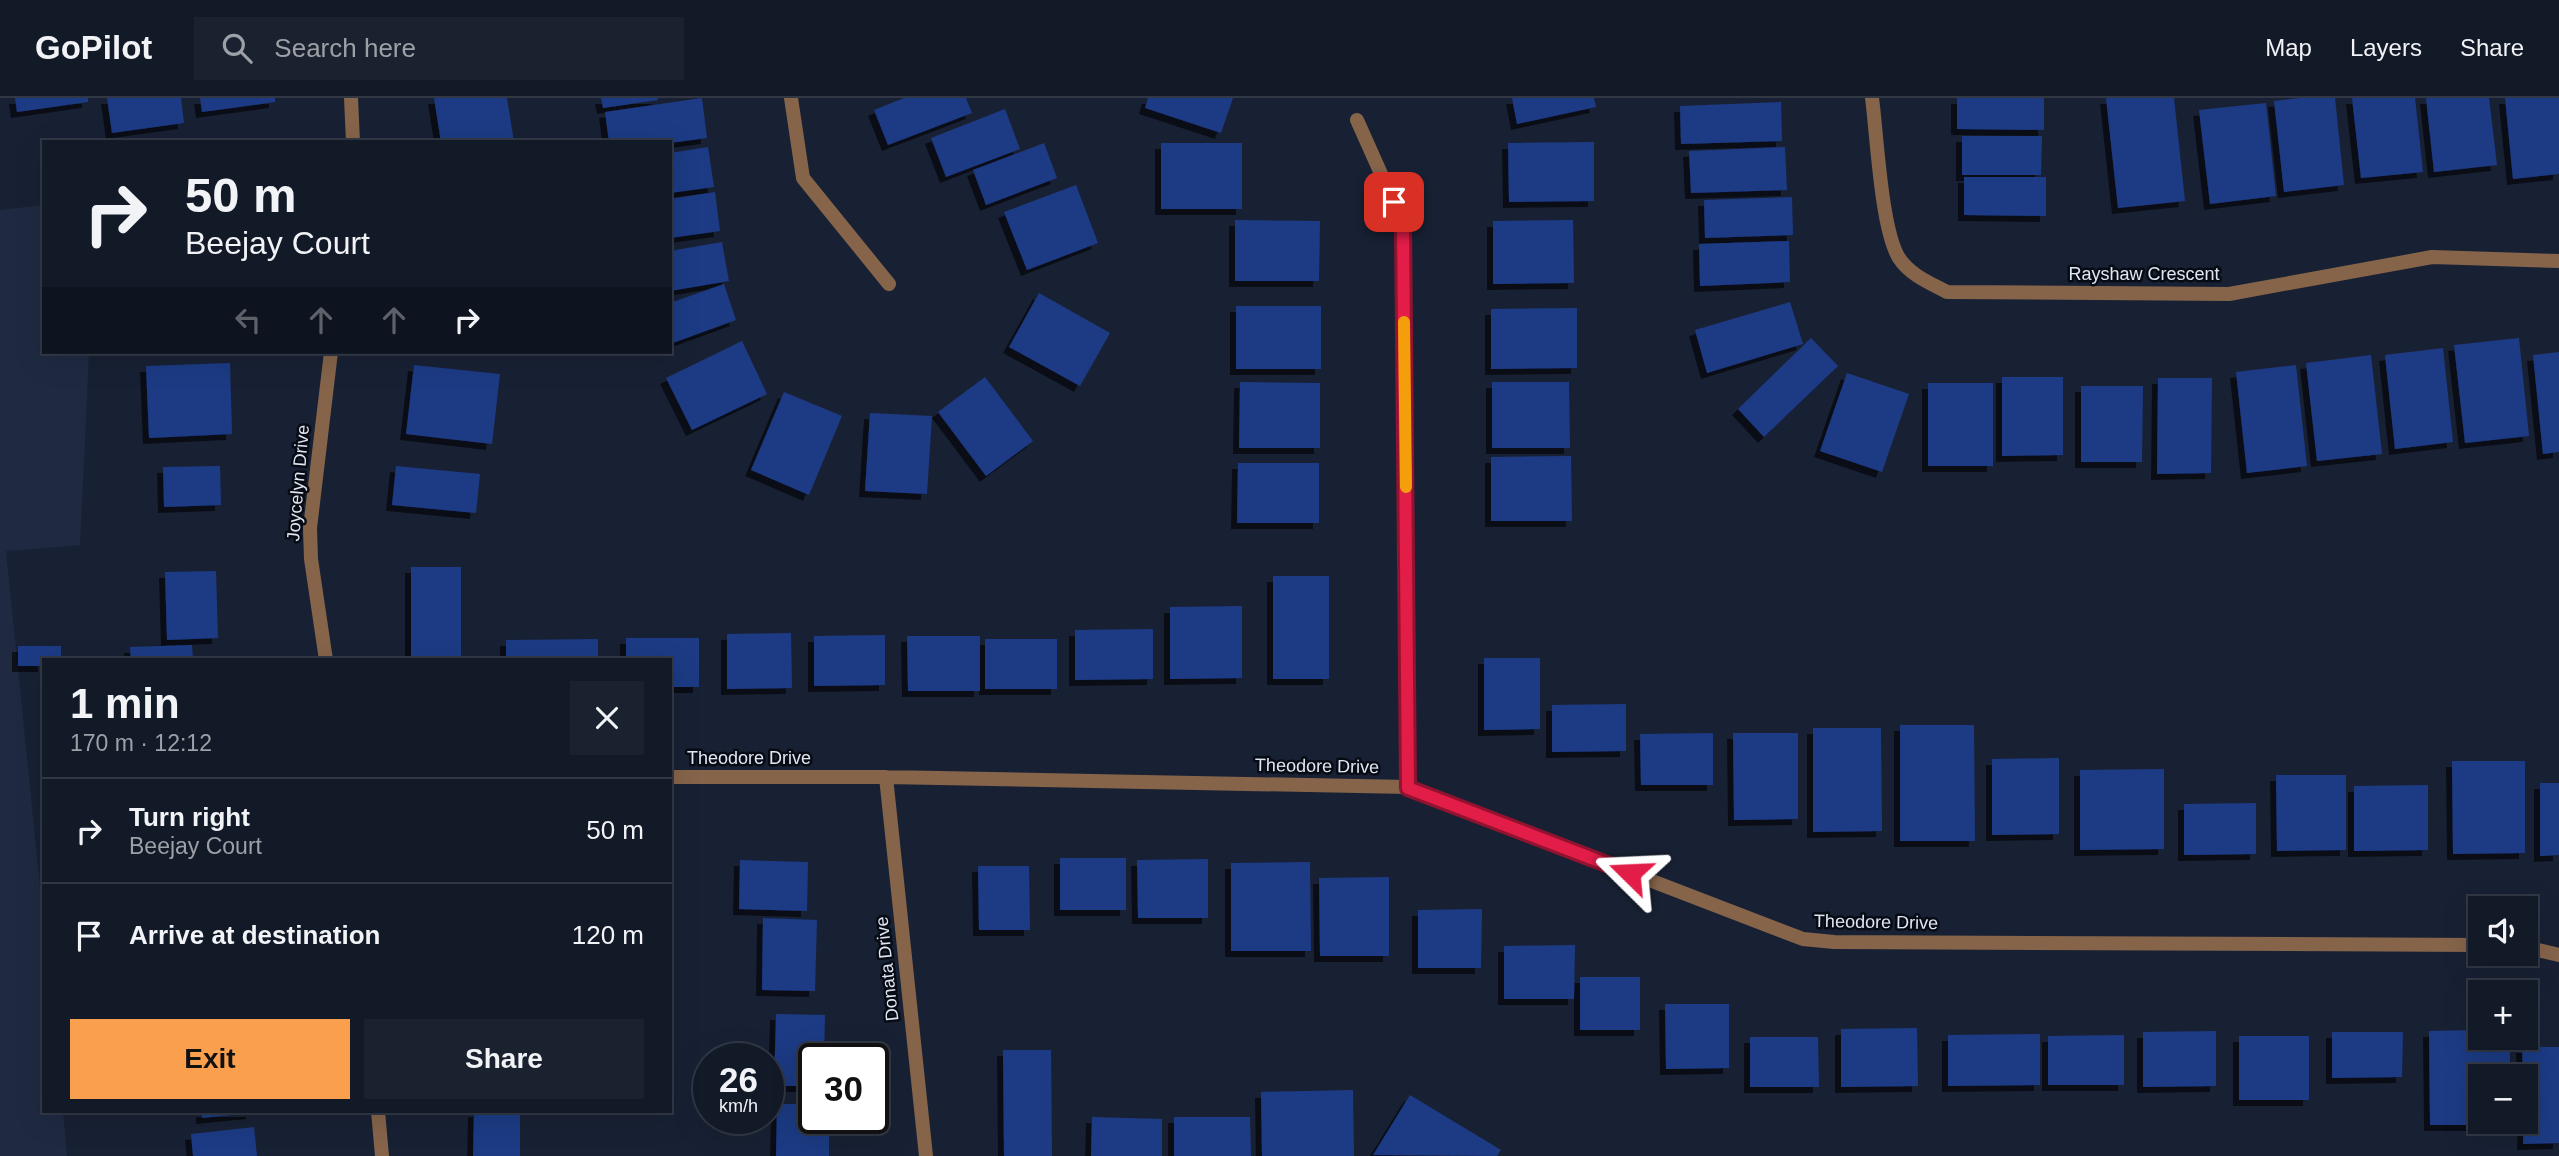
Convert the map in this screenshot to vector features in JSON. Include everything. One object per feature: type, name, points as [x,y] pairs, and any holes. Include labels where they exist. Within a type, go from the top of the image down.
[{"type":"street","points":[[351,98],[353,140]]},
{"type":"street","points":[[791,98],[803,178],[889,284]]},
{"type":"street","name":"Rayshaw Crescent","points":[[1872,98],[1888,227],[1899,258],[1921,279],[1947,292],[2229,294],[2432,257],[2559,261]]},
{"type":"street","points":[[1357,120],[1403,223],[1408,788]]},
{"type":"street","name":"Joycelyn Drive","points":[[326,658],[311,559],[310,528],[331,354]]},
{"type":"street","name":"Theodore Drive","points":[[672,776],[886,777],[1408,788],[1802,939],[1834,943],[2468,945]]},
{"type":"street","name":"Donata Drive","points":[[886,777],[926,1156]]},
{"type":"street","points":[[2538,950],[2559,955]]},
{"type":"street","points":[[377,1113],[382,1156]]},
{"type":"shaded area","points":[[42,205],[42,354],[89,354],[80,545],[6,551],[42,905],[42,1113],[63,1113],[67,1156],[0,1156],[0,210]]},
{"type":"building","points":[[15,98],[88,98],[88,102],[17,112]]},
{"type":"building","points":[[107,98],[181,98],[184,123],[112,133]]},
{"type":"building","points":[[200,98],[275,98],[275,102],[202,112]]},
{"type":"building","points":[[434,98],[507,98],[514,140],[441,140]]},
{"type":"building","points":[[601,98],[658,98],[658,100],[603,108]]},
{"type":"building","points":[[702,98],[707,138],[672,143],[672,140],[609,140],[605,112]]},
{"type":"building","points":[[904,98],[966,98],[972,113],[888,145],[874,110]]},
{"type":"building","points":[[1148,98],[1233,98],[1221,133],[1145,108]]},
{"type":"building","points":[[1512,98],[1594,98],[1596,107],[1517,124]]},
{"type":"building","points":[[1957,98],[2044,98],[2044,130],[1957,129]]},
{"type":"building","points":[[2106,98],[2174,98],[2185,201],[2118,208]]},
{"type":"building","points":[[2335,98],[2344,185],[2284,192],[2274,101]]},
{"type":"building","points":[[2352,98],[2415,98],[2423,172],[2361,178]]},
{"type":"building","points":[[2426,98],[2489,98],[2497,165],[2434,172]]},
{"type":"building","points":[[2505,98],[2559,98],[2559,174],[2513,179]]},
{"type":"building","points":[[1781,102],[1782,141],[1681,144],[1680,106]]},
{"type":"building","points":[[2266,103],[2276,196],[2210,204],[2199,110]]},
{"type":"building","points":[[1005,109],[1020,149],[946,177],[931,138]]},
{"type":"building","points":[[1962,136],[2042,136],[2041,175],[1962,175]]},
{"type":"building","points":[[1594,142],[1594,201],[1509,202],[1508,143]]},
{"type":"building","points":[[1044,143],[1057,178],[986,205],[973,170]]},
{"type":"building","points":[[1161,143],[1242,143],[1242,209],[1161,209]]},
{"type":"building","points":[[708,147],[714,187],[672,193],[672,153]]},
{"type":"building","points":[[1785,147],[1787,190],[1691,193],[1689,151]]},
{"type":"building","points":[[1964,177],[2046,177],[2046,216],[1964,215]]},
{"type":"building","points":[[1076,185],[1098,243],[1027,270],[1004,212]]},
{"type":"building","points":[[715,192],[720,231],[672,238],[672,199]]},
{"type":"building","points":[[1792,197],[1793,235],[1705,238],[1704,200]]},
{"type":"building","points":[[1235,220],[1320,221],[1319,281],[1235,281]]},
{"type":"building","points":[[1573,220],[1574,283],[1493,284],[1493,221]]},
{"type":"building","points":[[1789,241],[1790,282],[1700,286],[1699,244]]},
{"type":"building","points":[[722,242],[729,281],[672,291],[672,251]]},
{"type":"building","points":[[724,284],[736,320],[672,343],[672,302]]},
{"type":"building","points":[[1039,293],[1110,333],[1080,386],[1009,347]]},
{"type":"building","points":[[1790,302],[1803,344],[1707,373],[1695,330]]},
{"type":"building","points":[[1236,306],[1321,306],[1321,369],[1236,369]]},
{"type":"building","points":[[1577,308],[1577,368],[1491,369],[1491,309]]},
{"type":"building","points":[[1811,338],[1838,366],[1764,437],[1738,409]]},
{"type":"building","points":[[2519,338],[2529,436],[2465,443],[2454,345]]},
{"type":"building","points":[[742,341],[767,394],[692,430],[666,378]]},
{"type":"building","points":[[2443,348],[2453,442],[2395,449],[2385,355]]},
{"type":"building","points":[[2559,352],[2559,452],[2543,454],[2533,355]]},
{"type":"building","points":[[2371,355],[2382,454],[2317,461],[2306,363]]},
{"type":"building","points":[[230,363],[232,434],[149,438],[146,366]]},
{"type":"building","points":[[414,365],[500,374],[492,444],[406,434]]},
{"type":"building","points":[[2296,365],[2307,466],[2247,473],[2236,372]]},
{"type":"building","points":[[1847,373],[1909,394],[1882,472],[1820,451]]},
{"type":"building","points":[[985,377],[1033,441],[986,476],[938,412]]},
{"type":"building","points":[[2002,377],[2063,377],[2063,455],[2002,456]]},
{"type":"building","points":[[2158,378],[2212,378],[2211,473],[2157,474]]},
{"type":"building","points":[[1240,382],[1320,383],[1320,448],[1239,448]]},
{"type":"building","points":[[1492,382],[1569,382],[1570,448],[1492,448]]},
{"type":"building","points":[[1928,383],[1993,383],[1993,466],[1928,466]]},
{"type":"building","points":[[2081,386],[2143,386],[2142,462],[2081,462]]},
{"type":"building","points":[[784,392],[842,416],[809,495],[751,470]]},
{"type":"building","points":[[870,413],[932,416],[927,494],[865,491]]},
{"type":"building","points":[[1571,456],[1572,521],[1491,521],[1491,457]]},
{"type":"building","points":[[1238,463],[1319,463],[1319,523],[1237,523]]},
{"type":"building","points":[[220,466],[221,505],[164,507],[163,467]]},
{"type":"building","points":[[396,466],[480,474],[476,513],[392,505]]},
{"type":"building","points":[[411,567],[461,567],[461,658],[411,658]]},
{"type":"building","points":[[216,571],[218,638],[167,640],[165,572]]},
{"type":"building","points":[[1273,576],[1329,576],[1329,679],[1273,679]]},
{"type":"building","points":[[1242,606],[1242,678],[1170,679],[1170,607]]},
{"type":"building","points":[[1153,629],[1153,679],[1075,680],[1075,630]]},
{"type":"building","points":[[791,633],[792,688],[727,689],[727,634]]},
{"type":"building","points":[[885,635],[885,685],[814,686],[814,636]]},
{"type":"building","points":[[907,636],[980,636],[980,691],[908,691]]},
{"type":"building","points":[[626,638],[699,638],[699,687],[672,687],[672,658],[626,658]]},
{"type":"building","points":[[598,639],[598,658],[506,658],[506,640]]},
{"type":"building","points":[[985,639],[1057,639],[1057,689],[985,689]]},
{"type":"building","points":[[192,645],[193,658],[131,658],[130,647]]},
{"type":"building","points":[[18,646],[61,646],[61,658],[42,658],[42,666],[18,666]]},
{"type":"building","points":[[1484,658],[1540,658],[1540,729],[1484,730]]},
{"type":"building","points":[[1626,704],[1626,751],[1552,752],[1552,705]]},
{"type":"building","points":[[1900,725],[1974,725],[1975,841],[1900,841]]},
{"type":"building","points":[[1813,728],[1881,728],[1882,831],[1813,832]]},
{"type":"building","points":[[1713,733],[1713,785],[1641,785],[1640,734]]},
{"type":"building","points":[[1733,733],[1798,733],[1798,819],[1734,820]]},
{"type":"building","points":[[2059,758],[2059,834],[1992,835],[1992,759]]},
{"type":"building","points":[[2452,761],[2525,761],[2525,853],[2453,854]]},
{"type":"building","points":[[2164,769],[2164,849],[2080,850],[2080,770]]},
{"type":"building","points":[[2276,775],[2346,775],[2346,850],[2277,851]]},
{"type":"building","points":[[2540,783],[2559,783],[2559,855],[2540,856]]},
{"type":"building","points":[[2428,785],[2428,850],[2354,851],[2354,786]]},
{"type":"building","points":[[2256,803],[2256,854],[2184,855],[2184,804]]},
{"type":"building","points":[[1060,858],[1126,858],[1126,910],[1060,910]]},
{"type":"building","points":[[1208,859],[1208,918],[1138,918],[1137,860]]},
{"type":"building","points":[[740,860],[808,862],[807,911],[739,909]]},
{"type":"building","points":[[1310,862],[1311,951],[1231,951],[1231,863]]},
{"type":"building","points":[[978,866],[1029,866],[1030,930],[979,930]]},
{"type":"building","points":[[1389,877],[1389,956],[1320,956],[1319,878]]},
{"type":"building","points":[[1482,909],[1481,968],[1418,968],[1418,910]]},
{"type":"building","points":[[763,918],[817,920],[815,991],[762,990]]},
{"type":"building","points":[[1575,945],[1574,999],[1504,999],[1504,946]]},
{"type":"building","points":[[1580,977],[1640,977],[1640,1030],[1580,1030]]},
{"type":"building","points":[[1665,1004],[1729,1004],[1729,1068],[1666,1069]]},
{"type":"building","points":[[776,1014],[825,1015],[824,1043],[798,1043],[798,1086],[784,1086],[784,1043],[775,1043]]},
{"type":"building","points":[[1917,1028],[1918,1086],[1841,1087],[1841,1029]]},
{"type":"building","points":[[2468,1030],[2468,1050],[2510,1050],[2510,1064],[2468,1064],[2468,1125],[2430,1125],[2429,1031]]},
{"type":"building","points":[[2216,1031],[2216,1086],[2143,1087],[2143,1032]]},
{"type":"building","points":[[2332,1032],[2403,1032],[2402,1077],[2332,1078]]},
{"type":"building","points":[[2040,1034],[2040,1085],[1948,1086],[1948,1035]]},
{"type":"building","points":[[2124,1035],[2124,1085],[2048,1085],[2048,1036]]},
{"type":"building","points":[[2239,1036],[2309,1036],[2309,1100],[2239,1100]]},
{"type":"building","points":[[1750,1037],[1818,1037],[1819,1087],[1750,1087]]},
{"type":"building","points":[[2559,1047],[2559,1143],[2523,1144],[2523,1134],[2538,1134],[2538,1064],[2523,1064],[2522,1050]]},
{"type":"building","points":[[1003,1050],[1051,1050],[1052,1156],[1004,1156]]},
{"type":"building","points":[[1353,1090],[1354,1156],[1262,1156],[1261,1092]]},
{"type":"building","points":[[1410,1095],[1501,1150],[1497,1156],[1373,1155]]},
{"type":"building","points":[[784,1104],[798,1104],[798,1134],[829,1134],[829,1156],[776,1156],[776,1134],[784,1134]]},
{"type":"building","points":[[202,1113],[252,1113],[202,1118]]},
{"type":"building","points":[[474,1113],[520,1113],[520,1156],[473,1156]]},
{"type":"building","points":[[1092,1117],[1162,1119],[1162,1156],[1091,1156]]},
{"type":"building","points":[[1174,1117],[1250,1117],[1251,1156],[1174,1156]]},
{"type":"building","points":[[254,1127],[257,1156],[193,1156],[191,1134]]},
{"type":"slow traffic","points":[[1404,322],[1406,487]]},
{"type":"route","points":[[1394,202],[1403,223],[1408,788],[1630,873]]}]
